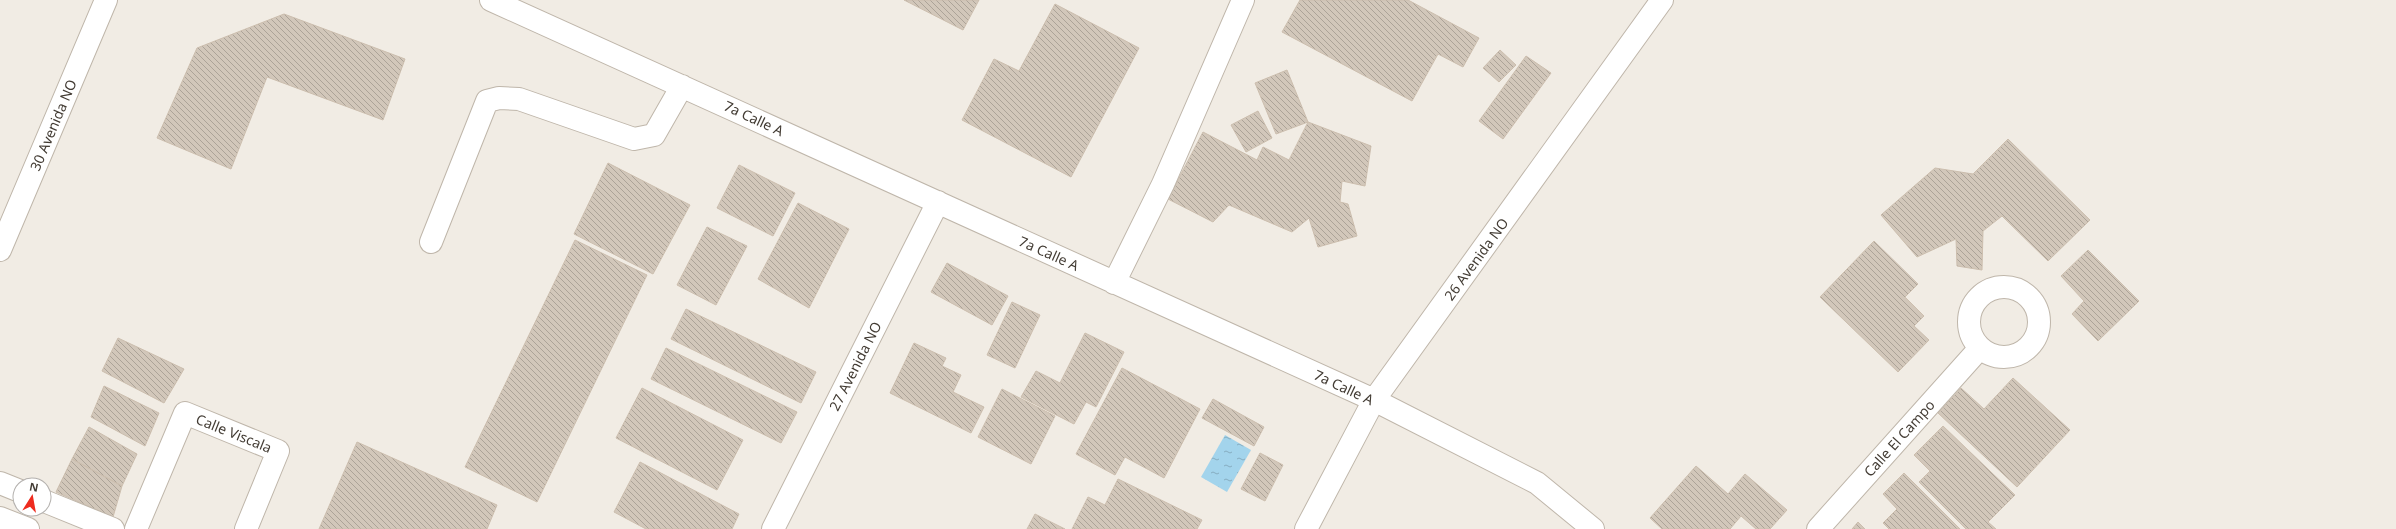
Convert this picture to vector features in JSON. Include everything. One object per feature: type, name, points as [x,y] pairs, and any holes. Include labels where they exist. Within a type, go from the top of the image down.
[{"type":"street","name":"30 Avenida NO","points":[[0,250],[106,0]]},
{"type":"street","name":"7a Calle A","points":[[491,0],[1374,400],[1537,483],[1593,529]]},
{"type":"street","points":[[1114,283],[1163,184],[1243,0]]},
{"type":"street","name":"26 Avenida NO","points":[[1306,529],[1374,400],[1662,0]]},
{"type":"street","points":[[431,242],[487,101],[499,98],[519,99],[634,139],[654,136],[682,86]]},
{"type":"street","name":"27 Avenida NO","points":[[773,529],[938,202]]},
{"type":"street","name":"Calle El Campo","points":[[1818,529],[1980,348]]},
{"type":"street","name":"Calle Viscala","points":[[136,529],[185,413],[278,451],[246,529]]},
{"type":"street","points":[[0,483],[12,488]]},
{"type":"street","points":[[52,504],[113,529]]},
{"type":"street","points":[[0,518],[28,529]]},
{"type":"water","points":[[1225,435],[1251,450],[1227,492],[1201,477]]},
{"type":"building","points":[[904,0],[979,0],[963,30]]},
{"type":"building","points":[[1300,0],[1408,0],[1479,38],[1463,67],[1438,54],[1412,101],[1282,32]]},
{"type":"building","points":[[1055,4],[1139,48],[1071,177],[962,120],[994,59],[1019,71]]},
{"type":"building","points":[[284,14],[405,59],[383,120],[267,77],[231,169],[157,138],[197,48]]},
{"type":"building","points":[[1500,50],[1516,65],[1499,82],[1483,68]]},
{"type":"building","points":[[1526,56],[1551,73],[1503,139],[1479,121]]},
{"type":"building","points":[[1287,70],[1308,122],[1276,134],[1255,83]]},
{"type":"building","points":[[1258,111],[1272,138],[1246,152],[1231,125]]},
{"type":"building","points":[[1308,122],[1371,146],[1365,186],[1342,181],[1340,202],[1348,204],[1357,236],[1318,247],[1309,218],[1292,232],[1229,205],[1213,222],[1168,199],[1203,132],[1257,160],[1263,147],[1289,160]]},
{"type":"building","points":[[2008,139],[2090,220],[2048,261],[2002,216],[1983,231],[1982,270],[1957,266],[1956,239],[1917,257],[1881,215],[1935,168],[1973,174]]},
{"type":"building","points":[[608,163],[690,205],[653,274],[574,234]]},
{"type":"building","points":[[739,165],[795,193],[773,236],[717,208]]},
{"type":"building","points":[[798,203],[849,229],[809,308],[758,279]]},
{"type":"building","points":[[707,227],[747,246],[716,305],[677,285]]},
{"type":"building","points":[[575,240],[647,275],[537,502],[465,467]]},
{"type":"building","points":[[1874,241],[1918,284],[1905,297],[1924,316],[1914,326],[1929,340],[1898,372],[1820,297]]},
{"type":"building","points":[[2088,250],[2139,301],[2098,341],[2072,314],[2084,301],[2061,276]]},
{"type":"building","points":[[947,263],[1008,296],[992,325],[931,292]]},
{"type":"building","points":[[1012,302],[1040,315],[1015,368],[987,355]]},
{"type":"building","points":[[686,309],[816,372],[801,403],[671,339]]},
{"type":"building","points":[[1085,333],[1124,352],[1096,407],[1086,402],[1074,424],[1021,397],[1036,371],[1060,383]]},
{"type":"building","points":[[118,338],[184,369],[164,403],[102,371]]},
{"type":"building","points":[[914,343],[946,358],[942,366],[961,375],[953,392],[984,407],[971,433],[890,393]]},
{"type":"building","points":[[666,348],[797,412],[781,443],[651,379]]},
{"type":"building","points":[[1122,368],[1200,409],[1164,478],[1125,457],[1115,475],[1076,454]]},
{"type":"building","points":[[2013,378],[2070,430],[2017,487],[1938,413],[1961,388],[1984,409]]},
{"type":"building","points":[[104,386],[159,413],[145,446],[91,417]]},
{"type":"building","points":[[642,388],[743,440],[717,490],[616,438]]},
{"type":"building","points":[[1002,389],[1055,416],[1031,464],[978,437]]},
{"type":"building","points":[[1213,399],[1264,427],[1254,446],[1202,418]]},
{"type":"building","points":[[1943,426],[2015,495],[1988,522],[1996,529],[1966,529],[1919,482],[1930,471],[1914,455]]},
{"type":"building","points":[[89,427],[137,454],[122,486],[72,459]]},
{"type":"building","points":[[357,442],[497,505],[487,529],[319,529]]},
{"type":"building","points":[[1260,453],[1283,465],[1265,501],[1241,489]]},
{"type":"building","points":[[72,459],[122,486],[113,517],[56,492]]},
{"type":"building","points":[[640,462],[739,514],[732,529],[646,529],[614,512]]},
{"type":"building","points":[[1696,466],[1728,494],[1745,474],[1787,510],[1770,529],[1756,529],[1741,516],[1730,529],[1662,529],[1650,518]]},
{"type":"building","points":[[1904,473],[1960,529],[1889,529],[1883,523],[1897,509],[1883,494]]},
{"type":"building","points":[[1118,479],[1202,520],[1197,529],[1072,529],[1088,497],[1105,505]]},
{"type":"building","points":[[1035,514],[1065,529],[1027,529]]},
{"type":"building","points":[[1858,522],[1865,529],[1852,529]]}]
